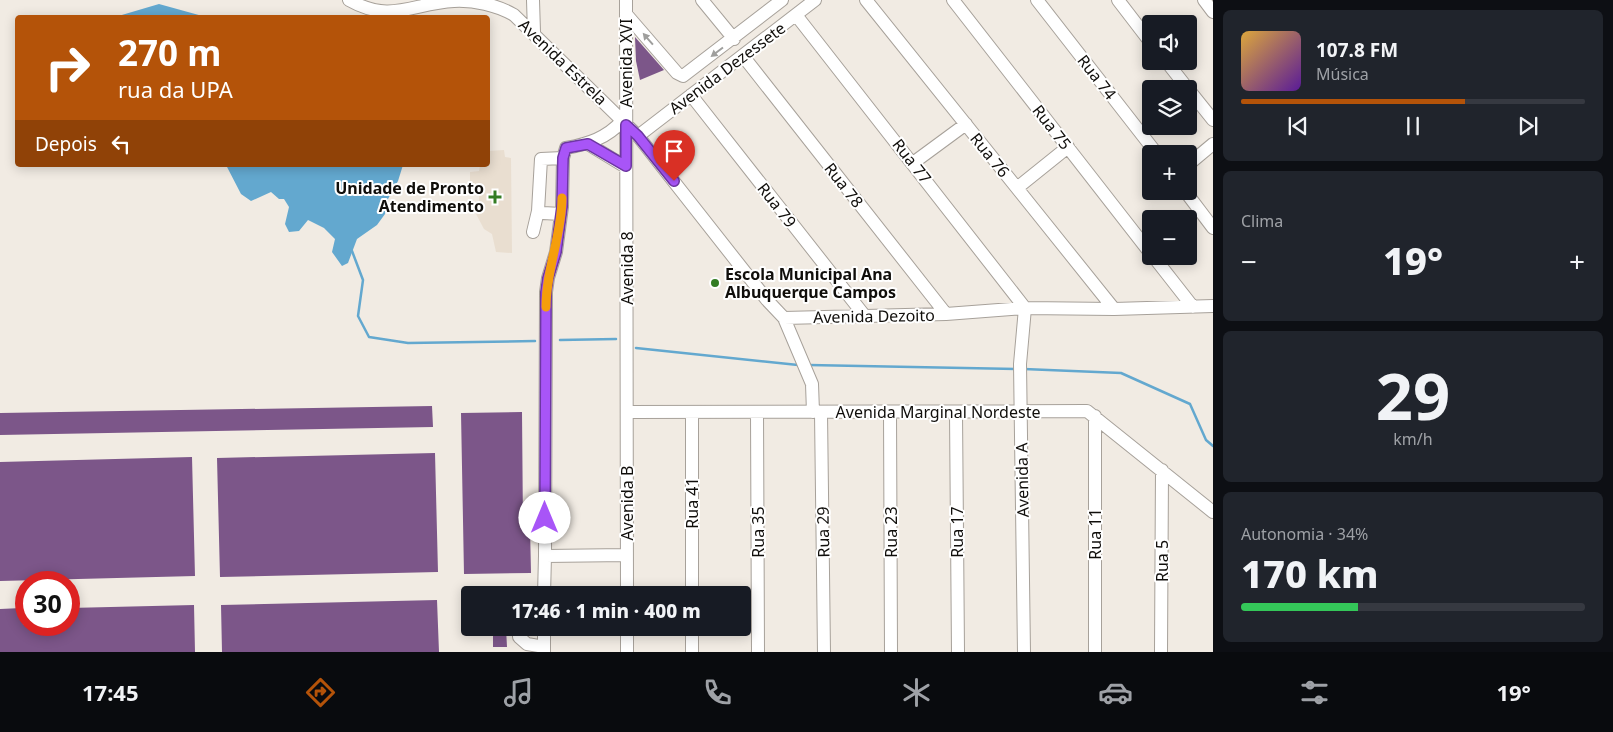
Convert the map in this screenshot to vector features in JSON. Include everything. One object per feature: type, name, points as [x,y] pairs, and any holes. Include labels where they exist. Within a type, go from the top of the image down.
[{"type":"street","name":"Avenida Estrela","points":[[348,0],[372,10],[454,0],[497,6],[506,5],[624,123]]},
{"type":"street","points":[[533,0],[534,32]]},
{"type":"street","name":"Avenida XVI","points":[[624,123],[626,0]]},
{"type":"street","points":[[702,0],[734,39]]},
{"type":"street","name":"Avenida Dezessete","points":[[626,14],[669,64],[683,76],[734,39],[782,0]]},
{"type":"street","name":"Avenida Dezessete","points":[[638,136],[815,0]]},
{"type":"street","name":"Rua 76","points":[[866,0],[1114,309]]},
{"type":"street","name":"Rua 75","points":[[953,0],[1142,242]]},
{"type":"street","name":"Rua 74","points":[[1037,0],[1149,145]]},
{"type":"street","points":[[1204,0],[1213,12]]},
{"type":"street","points":[[1121,1],[1142,30]]},
{"type":"street","name":"Rua 77","points":[[796,15],[913,162],[1025,308]]},
{"type":"street","name":"Rua 78","points":[[743,56],[946,314]]},
{"type":"street","points":[[1173,70],[1181,80]]},
{"type":"street","name":"Rua 79","points":[[691,96],[864,315]]},
{"type":"street","points":[[1197,100],[1213,120]]},
{"type":"street","points":[[544,586],[546,292],[556,252],[561,214],[563,158],[566,148],[588,144],[612,133],[624,123],[638,136],[767,300],[784,318]]},
{"type":"street","name":"Avenida 8","points":[[624,123],[626,166],[627,412]]},
{"type":"street","points":[[913,162],[966,124]]},
{"type":"street","points":[[588,144],[626,166]]},
{"type":"street","points":[[1197,157],[1213,144]]},
{"type":"street","points":[[1017,188],[1068,147]]},
{"type":"street","points":[[533,232],[538,210],[541,160],[563,158]]},
{"type":"street","points":[[1192,200],[1213,228]]},
{"type":"street","points":[[538,210],[543,213],[561,214]]},
{"type":"street","name":"Rua 75","points":[[1160,265],[1193,307]]},
{"type":"street","name":"Avenida Dezoito","points":[[784,318],[946,314],[1025,308],[1114,309],[1213,306]]},
{"type":"street","name":"Avenida A","points":[[1024,652],[1020,369],[1025,308]]},
{"type":"street","name":"Rua 29","points":[[784,318],[812,384],[817,412],[824,652]]},
{"type":"street","name":"Avenida Marginal Nordeste","points":[[627,412],[1021,413],[1079,410],[1095,416],[1213,512]]},
{"type":"street","name":"Avenida B","points":[[627,412],[627,586]]},
{"type":"street","name":"Rua 41","points":[[692,412],[692,586]]},
{"type":"street","name":"Rua 35","points":[[757,412],[758,652]]},
{"type":"street","name":"Rua 23","points":[[890,412],[891,652]]},
{"type":"street","name":"Rua 17","points":[[956,413],[958,652]]},
{"type":"street","name":"Rua 11","points":[[1095,416],[1095,652]]},
{"type":"street","name":"Rua 5","points":[[1161,652],[1162,470]]},
{"type":"street","points":[[545,556],[627,556]]},
{"type":"street","points":[[519,636],[524,643],[544,650],[544,636]]},
{"type":"street","points":[[627,636],[627,652]]},
{"type":"street","points":[[692,636],[692,652]]},
{"type":"shaded area","name":"Unidade de Pronto Atendimento","points":[[504,150],[505,157],[511,158],[512,253],[496,252],[492,234],[484,229],[476,214],[476,206],[479,205],[479,186],[470,188],[470,172],[479,171],[480,167],[490,167],[490,151]]},
{"type":"water","points":[[159,4],[199,15],[122,15]]},
{"type":"water","points":[[227,167],[402,167],[398,181],[388,199],[385,214],[377,225],[357,239],[348,263],[342,266],[332,252],[335,239],[324,228],[308,220],[299,231],[289,232],[285,224],[289,207],[284,199],[279,199],[271,192],[251,201],[241,194]]},
{"type":"building","points":[[635,37],[664,70],[640,80],[636,61]]},
{"type":"building","points":[[432,406],[433,427],[0,435],[0,413]]},
{"type":"building","points":[[522,412],[523,527],[530,527],[531,573],[464,574],[461,413]]},
{"type":"building","points":[[435,453],[438,572],[220,577],[217,458]]},
{"type":"building","points":[[192,457],[195,576],[80,579],[80,571],[15,571],[15,581],[0,581],[0,462]]},
{"type":"building","points":[[437,600],[439,652],[222,652],[221,605]]},
{"type":"building","points":[[194,605],[195,652],[0,652],[0,609],[15,608],[15,636],[80,636],[80,608]]},
{"type":"building","points":[[493,636],[506,636],[507,647],[493,647]]},
{"type":"waterway","points":[[352,251],[363,280],[358,316],[369,337],[408,343],[535,341]]},
{"type":"waterway","points":[[560,340],[616,339]]},
{"type":"waterway","points":[[636,348],[798,365]]},
{"type":"waterway","points":[[809,365],[1016,369]]},
{"type":"waterway","points":[[1024,369],[1121,373],[1190,404],[1206,440],[1213,446]]},
{"type":"slow traffic","points":[[546,307],[548,278],[556,252],[562,198]]},
{"type":"place","name":"Unidade de Pronto Atendimento","points":[[495,197]]},
{"type":"place","name":"Escola Municipal Ana Albuquerque Campos","points":[[715,283]]},
{"type":"route","points":[[545,518],[546,292],[556,252],[562,207],[563,158],[566,148],[588,144],[626,166],[626,125],[638,136],[674,181]]}]
